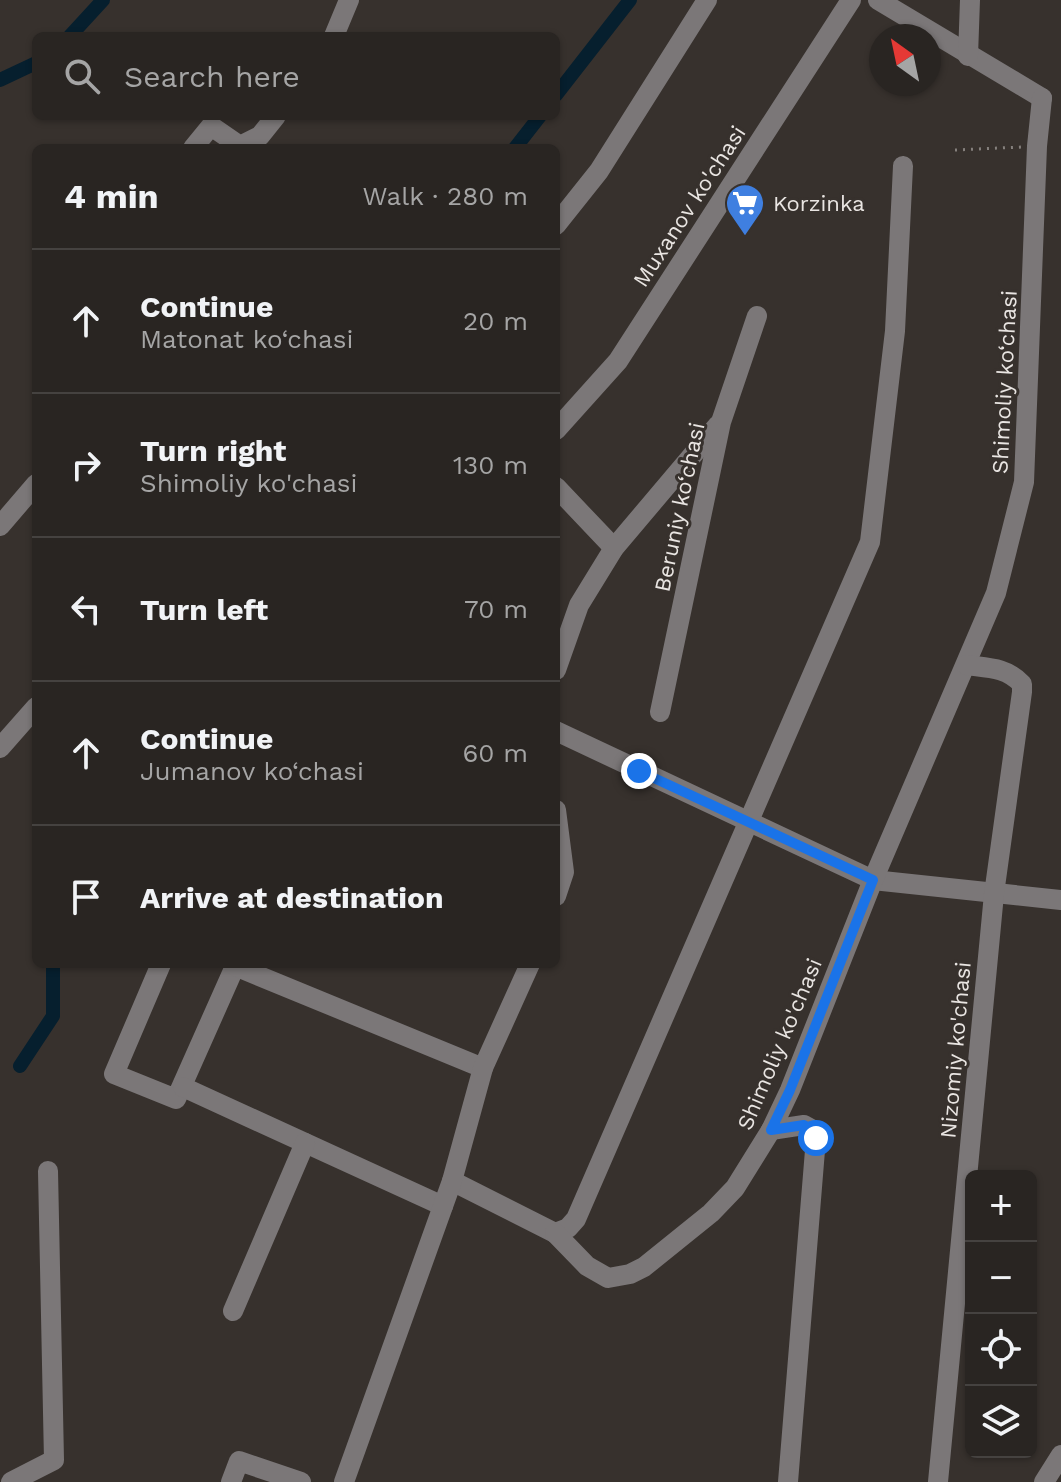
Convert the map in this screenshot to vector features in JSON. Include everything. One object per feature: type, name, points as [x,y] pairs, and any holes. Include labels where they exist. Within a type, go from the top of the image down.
[{"type":"street","points":[[336,32],[349,0]]},
{"type":"street","points":[[560,220],[599,171],[707,0]]},
{"type":"street","name":"Muxanov ko'chasi","points":[[560,426],[618,361],[851,0]]},
{"type":"street","points":[[878,0],[968,56],[1052,98]]},
{"type":"street","points":[[968,56],[970,0]]},
{"type":"street","name":"Shimoliy ko‘chasi","points":[[873,880],[996,593],[1024,482],[1037,146],[1052,98]]},
{"type":"street","points":[[244,144],[260,136],[273,120]]},
{"type":"street","points":[[196,144],[211,126],[237,144]]},
{"type":"street","points":[[452,1181],[555,1233],[568,1228],[576,1219],[870,542],[895,331],[903,166]]},
{"type":"street","name":"Beruniy ko‘chasi","points":[[660,712],[721,422],[757,316]]},
{"type":"street","points":[[560,659],[579,605],[614,548],[721,422]]},
{"type":"street","points":[[0,526],[32,489]]},
{"type":"street","points":[[560,491],[614,548]]},
{"type":"street","name":"Nizomiy ko'chasi","points":[[938,1482],[994,894],[1022,684],[1001,669],[966,665]]},
{"type":"street","points":[[0,748],[32,712]]},
{"type":"street","points":[[560,733],[873,880],[1061,900]]},
{"type":"street","points":[[560,841],[564,872],[560,884]]},
{"type":"street","name":"Shimoliy ko'chasi","points":[[555,1233],[587,1266],[608,1278],[630,1274],[644,1267],[689,1231],[735,1188],[771,1130],[790,1090],[873,880]]},
{"type":"street","points":[[159,968],[114,1074],[176,1099],[235,968]]},
{"type":"street","points":[[243,968],[483,1068]]},
{"type":"street","points":[[344,1482],[452,1181],[483,1068],[528,968]]},
{"type":"street","points":[[183,1087],[443,1206]]},
{"type":"street","points":[[771,1130],[804,1125],[813,1130],[816,1138],[788,1482]]},
{"type":"street","points":[[233,1311],[305,1143]]},
{"type":"street","points":[[11,1482],[54,1460],[48,1171]]},
{"type":"street","points":[[1044,1482],[1061,1455]]},
{"type":"street","points":[[231,1482],[239,1461],[301,1482]]},
{"type":"path","points":[[955,150],[1037,146]]},
{"type":"waterway","points":[[74,32],[103,0]]},
{"type":"waterway","points":[[560,90],[630,0]]},
{"type":"waterway","points":[[0,80],[32,65]]},
{"type":"waterway","points":[[518,144],[537,120]]},
{"type":"waterway","points":[[20,1066],[53,1016],[53,968]]},
{"type":"place","name":"Korzinka","points":[[745,237]]},
{"type":"route","points":[[639,771],[873,880],[790,1090],[771,1130],[804,1125],[813,1130],[816,1138]]}]
